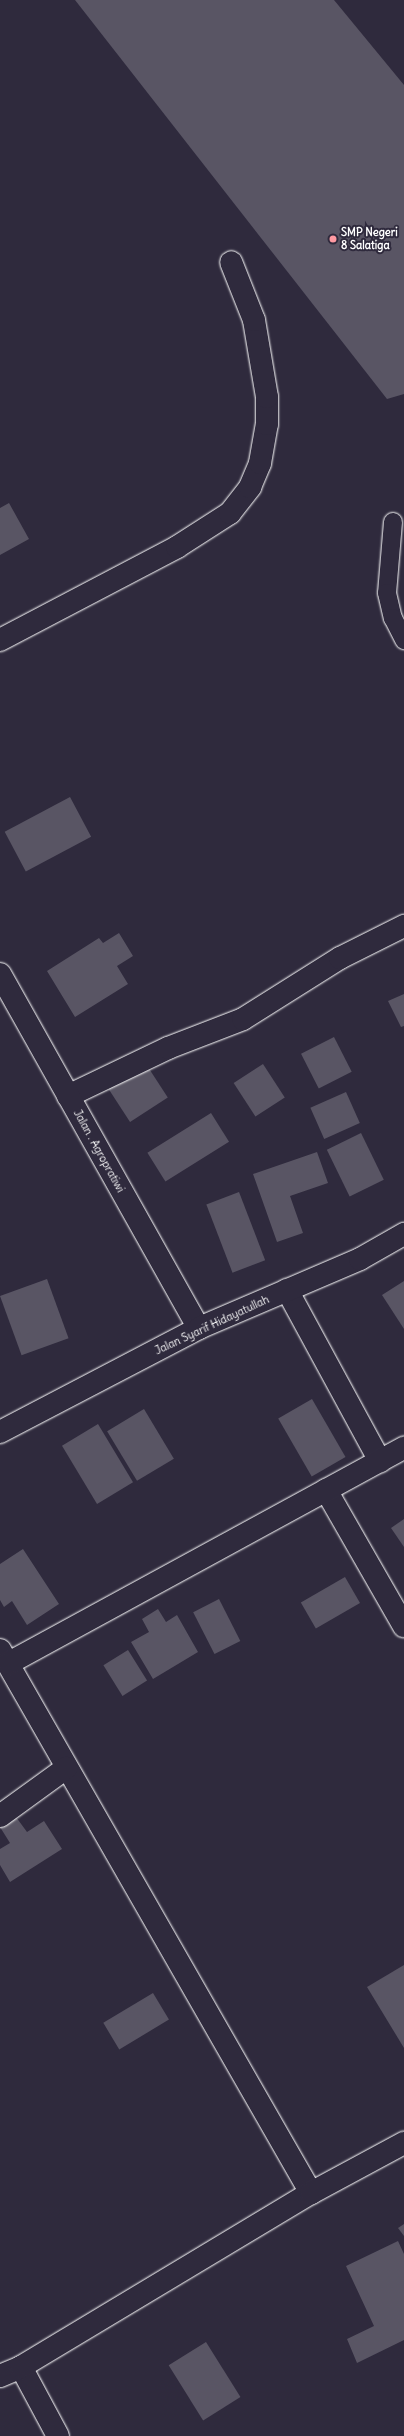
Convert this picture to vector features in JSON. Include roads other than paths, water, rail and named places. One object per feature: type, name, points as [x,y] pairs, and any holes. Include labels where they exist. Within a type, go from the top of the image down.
[{"type":"street","points":[[0,640],[177,548],[230,513],[250,488],[260,463],[267,424],[267,397],[254,320],[231,262]]},
{"type":"street","points":[[68,1096],[168,1048],[243,1019],[340,958],[404,926]]},
{"type":"street","name":"Jalan . Agropratiwi","points":[[0,974],[199,1328]]},
{"type":"street","name":"Jalan Syarif Hidayatullah","points":[[0,1432],[199,1328],[360,1259],[404,1234]]},
{"type":"street","points":[[287,1290],[380,1461]]},
{"type":"street","points":[[311,2193],[66,1768],[5,1656],[404,1448]]},
{"type":"street","points":[[326,1490],[404,1626]]},
{"type":"street","points":[[0,1816],[66,1768]]},
{"type":"street","points":[[0,2376],[21,2367],[311,2193],[404,2142]]},
{"type":"street","points":[[21,2367],[58,2436]]},
{"type":"lane","points":[[393,522],[387,593],[393,618],[404,640]]},
{"type":"place","name":"SMP Negeri 8 Salatiga","points":[[333,239]]}]
